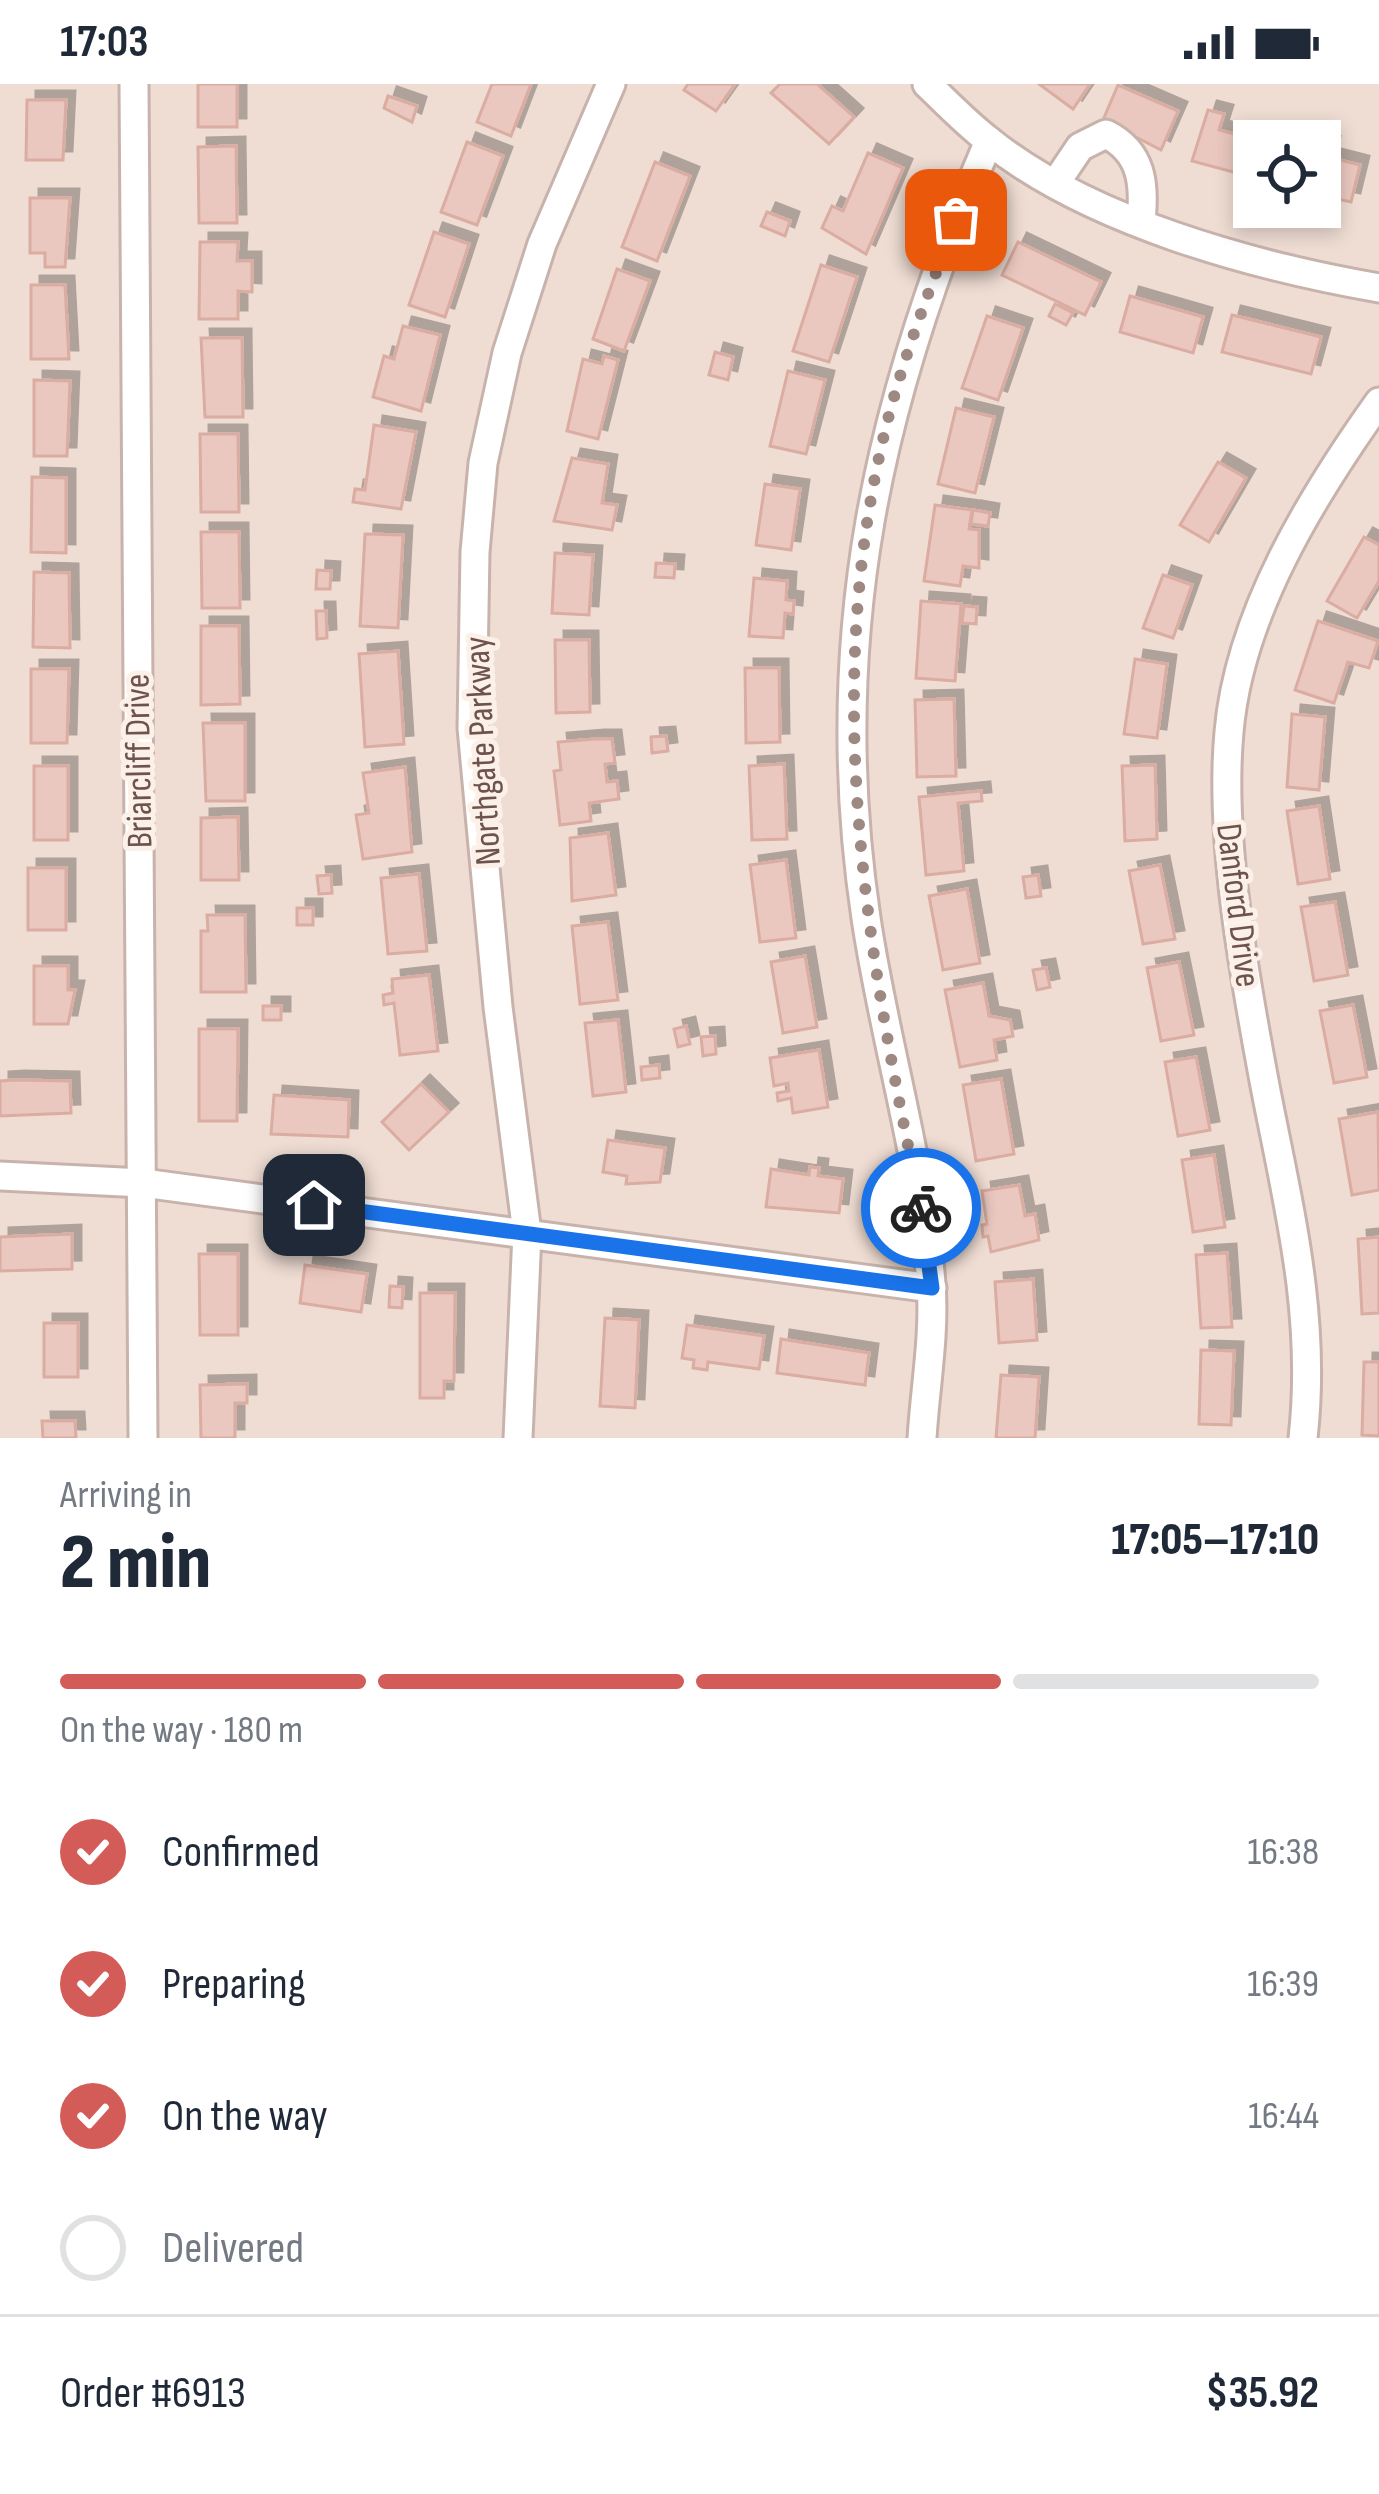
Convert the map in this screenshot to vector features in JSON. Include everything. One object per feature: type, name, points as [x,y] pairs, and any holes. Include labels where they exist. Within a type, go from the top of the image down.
[{"type":"street","name":"Briarcliff Drive","points":[[134,84],[142,1438]]},
{"type":"street","name":"Northgate Parkway","points":[[518,1438],[527,1233],[498,1007],[472,728],[475,551],[483,463],[507,353],[542,244],[611,84]]},
{"type":"street","points":[[927,84],[989,141],[1055,184],[1141,221],[1256,259],[1379,288]]},
{"type":"street","points":[[1055,184],[1080,147],[1094,135],[1106,134],[1126,144],[1142,178],[1141,221]]},
{"type":"street","points":[[922,1438],[932,1288],[866,918],[853,781],[851,688],[862,556],[880,451],[932,283],[989,141]]},
{"type":"street","name":"Danford Drive","points":[[1304,1438],[1305,1281],[1265,1085],[1233,870],[1228,827],[1229,728],[1240,674],[1292,545],[1328,474],[1379,403]]},
{"type":"street","points":[[0,1176],[142,1183],[932,1288]]},
{"type":"shaded area","points":[[0,84],[1379,84],[1379,1438],[0,1438]]},
{"type":"building","points":[[198,84],[237,84],[237,127],[198,127]]},
{"type":"building","points":[[492,84],[531,84],[511,136],[477,122]]},
{"type":"building","points":[[688,84],[735,84],[716,111],[684,90]]},
{"type":"building","points":[[780,84],[817,84],[854,117],[829,144],[771,93]]},
{"type":"building","points":[[1039,84],[1090,84],[1073,109]]},
{"type":"building","points":[[1118,85],[1178,111],[1161,150],[1103,120]]},
{"type":"building","points":[[388,96],[417,106],[412,122],[384,108]]},
{"type":"building","points":[[27,100],[66,100],[63,160],[26,160]]},
{"type":"building","points":[[1208,110],[1224,114],[1219,130],[1233,134],[1233,172],[1192,161]]},
{"type":"building","points":[[467,142],[503,156],[477,225],[441,212]]},
{"type":"building","points":[[236,146],[237,223],[199,223],[198,147]]},
{"type":"building","points":[[868,153],[903,168],[866,254],[822,228],[832,206],[843,211]]},
{"type":"building","points":[[1341,160],[1360,165],[1351,202],[1341,200]]},
{"type":"building","points":[[655,162],[690,176],[657,261],[622,247]]},
{"type":"building","points":[[30,198],[70,198],[65,267],[45,267],[45,253],[30,253]]},
{"type":"building","points":[[767,212],[790,221],[785,236],[761,226]]},
{"type":"building","points":[[434,232],[469,244],[445,317],[409,305]]},
{"type":"building","points":[[200,242],[238,242],[237,261],[252,261],[252,292],[238,291],[238,319],[199,319]]},
{"type":"building","points":[[1018,242],[1101,282],[1085,315],[1002,275]]},
{"type":"building","points":[[821,265],[857,277],[829,362],[793,351]]},
{"type":"building","points":[[617,269],[650,281],[624,351],[593,339]]},
{"type":"building","points":[[31,285],[65,285],[69,359],[31,359]]},
{"type":"building","points":[[1130,296],[1203,317],[1193,353],[1120,332]]},
{"type":"building","points":[[1055,304],[1073,313],[1066,325],[1049,316]]},
{"type":"building","points":[[1232,315],[1321,337],[1311,374],[1222,352]]},
{"type":"building","points":[[987,316],[1023,328],[998,400],[962,388]]},
{"type":"building","points":[[403,326],[440,335],[421,411],[373,397],[384,356],[394,359]]},
{"type":"building","points":[[201,338],[242,338],[243,417],[205,417]]},
{"type":"building","points":[[715,352],[733,357],[728,380],[709,375]]},
{"type":"building","points":[[604,356],[618,360],[598,439],[567,431],[583,359],[602,364]]},
{"type":"building","points":[[788,371],[825,380],[806,454],[770,446]]},
{"type":"building","points":[[34,380],[70,381],[67,456],[34,456]]},
{"type":"building","points":[[956,408],[994,417],[975,493],[938,484]]},
{"type":"building","points":[[374,425],[416,432],[401,509],[353,502],[355,489],[365,490]]},
{"type":"building","points":[[200,434],[238,434],[239,512],[201,512]]},
{"type":"building","points":[[572,458],[608,464],[602,503],[617,505],[612,530],[554,521]]},
{"type":"building","points":[[1218,462],[1246,478],[1209,542],[1180,525]]},
{"type":"building","points":[[32,477],[66,478],[66,553],[31,552]]},
{"type":"building","points":[[765,484],[800,489],[791,550],[756,545]]},
{"type":"building","points":[[935,505],[972,510],[969,529],[979,530],[979,568],[963,566],[960,586],[924,581]]},
{"type":"building","points":[[973,510],[990,513],[988,526],[971,524]]},
{"type":"building","points":[[201,532],[239,532],[240,608],[202,608]]},
{"type":"building","points":[[365,534],[403,535],[398,628],[360,626]]},
{"type":"building","points":[[1364,537],[1379,545],[1379,581],[1357,618],[1327,601]]},
{"type":"building","points":[[555,553],[593,555],[589,615],[552,613]]},
{"type":"building","points":[[656,563],[675,564],[674,578],[655,577]]},
{"type":"building","points":[[317,570],[331,571],[330,589],[316,589]]},
{"type":"building","points":[[34,572],[69,573],[70,648],[33,647]]},
{"type":"building","points":[[1163,575],[1192,585],[1173,638],[1143,628]]},
{"type":"building","points":[[754,578],[787,581],[786,600],[794,601],[793,614],[785,613],[783,638],[749,636]]},
{"type":"building","points":[[921,601],[961,604],[955,681],[916,678]]},
{"type":"building","points":[[964,606],[977,607],[976,624],[962,623]]},
{"type":"building","points":[[316,611],[326,611],[327,638],[317,639]]},
{"type":"building","points":[[1318,621],[1378,641],[1369,668],[1348,662],[1334,703],[1295,690]]},
{"type":"building","points":[[201,626],[239,626],[240,704],[201,705]]},
{"type":"building","points":[[555,640],[589,640],[590,712],[556,713]]},
{"type":"building","points":[[398,651],[404,744],[365,747],[359,654]]},
{"type":"building","points":[[1135,659],[1167,664],[1157,738],[1124,734]]},
{"type":"building","points":[[745,668],[779,668],[780,742],[746,743]]},
{"type":"building","points":[[31,669],[69,669],[67,743],[31,743]]},
{"type":"building","points":[[954,699],[956,776],[917,777],[915,700]]},
{"type":"building","points":[[1292,714],[1325,717],[1319,790],[1287,787]]},
{"type":"building","points":[[203,723],[245,723],[245,801],[206,801]]},
{"type":"building","points":[[666,736],[668,751],[652,753],[651,737]]},
{"type":"building","points":[[612,739],[615,763],[605,764],[607,782],[617,781],[619,799],[589,803],[591,821],[560,825],[554,771],[561,770],[558,742]]},
{"type":"building","points":[[784,764],[787,839],[752,840],[749,766]]},
{"type":"building","points":[[1155,765],[1157,839],[1125,841],[1122,766]]},
{"type":"building","points":[[34,766],[68,766],[68,840],[34,840]]},
{"type":"building","points":[[405,767],[412,852],[363,859],[356,815],[369,813],[363,773]]},
{"type":"building","points":[[981,791],[982,801],[958,803],[964,871],[926,875],[919,797]]},
{"type":"building","points":[[1319,806],[1330,879],[1298,884],[1287,811]]},
{"type":"building","points":[[238,817],[239,880],[201,880],[201,818]]},
{"type":"building","points":[[608,833],[616,895],[572,901],[570,838]]},
{"type":"building","points":[[786,860],[796,938],[760,942],[750,865]]},
{"type":"building","points":[[1160,865],[1175,939],[1143,944],[1129,871]]},
{"type":"building","points":[[28,868],[66,868],[66,930],[28,930]]},
{"type":"building","points":[[419,874],[427,951],[388,954],[381,878]]},
{"type":"building","points":[[331,875],[332,893],[319,894],[317,876]]},
{"type":"building","points":[[1038,875],[1041,896],[1026,898],[1023,877]]},
{"type":"building","points":[[967,889],[980,963],[943,970],[929,896]]},
{"type":"building","points":[[1335,902],[1348,975],[1314,981],[1301,907]]},
{"type":"building","points":[[297,908],[313,908],[313,925],[297,925]]},
{"type":"building","points":[[207,915],[245,915],[246,992],[201,992],[201,931],[208,931]]},
{"type":"building","points":[[608,922],[618,1000],[580,1004],[572,926]]},
{"type":"building","points":[[805,956],[817,1027],[783,1033],[771,962]]},
{"type":"building","points":[[1179,962],[1194,1035],[1161,1041],[1147,968]]},
{"type":"building","points":[[34,966],[68,966],[68,990],[75,990],[68,1024],[34,1024]]},
{"type":"building","points":[[1046,968],[1050,987],[1037,990],[1033,970]]},
{"type":"building","points":[[429,975],[438,1051],[400,1055],[394,1003],[384,1005],[383,995],[393,993],[392,979]]},
{"type":"building","points":[[983,983],[989,1016],[1010,1020],[1013,1036],[994,1040],[997,1060],[960,1067],[945,990]]},
{"type":"building","points":[[1353,1005],[1367,1077],[1334,1083],[1320,1011]]},
{"type":"building","points":[[263,1006],[281,1006],[281,1020],[263,1020]]},
{"type":"building","points":[[618,1020],[626,1092],[593,1096],[585,1023]]},
{"type":"building","points":[[686,1026],[690,1044],[678,1047],[674,1029]]},
{"type":"building","points":[[199,1029],[238,1029],[237,1121],[199,1121]]},
{"type":"building","points":[[715,1036],[716,1054],[703,1056],[701,1037]]},
{"type":"building","points":[[819,1050],[828,1107],[793,1113],[791,1098],[778,1101],[777,1093],[789,1091],[788,1083],[774,1086],[770,1058]]},
{"type":"building","points":[[1196,1057],[1210,1130],[1178,1136],[1165,1062]]},
{"type":"building","points":[[659,1065],[660,1078],[642,1080],[641,1067]]},
{"type":"building","points":[[1001,1079],[1014,1154],[976,1161],[963,1085]]},
{"type":"building","points":[[0,1081],[70,1081],[71,1113],[0,1116]]},
{"type":"building","points":[[421,1084],[449,1112],[409,1150],[382,1122]]},
{"type":"building","points":[[274,1095],[349,1100],[348,1137],[271,1134]]},
{"type":"building","points":[[1378,1112],[1379,1190],[1352,1195],[1339,1119]]},
{"type":"building","points":[[608,1140],[665,1148],[660,1182],[626,1184],[627,1176],[603,1172]]},
{"type":"building","points":[[1214,1155],[1225,1227],[1193,1232],[1182,1160]]},
{"type":"building","points":[[810,1167],[819,1168],[818,1176],[843,1179],[839,1213],[766,1207],[771,1169],[809,1175]]},
{"type":"building","points":[[1019,1185],[1025,1216],[1035,1214],[1039,1240],[991,1252],[988,1236],[983,1237],[982,1225],[987,1224],[982,1191]]},
{"type":"building","points":[[72,1234],[72,1269],[0,1271],[0,1237]]},
{"type":"building","points":[[1379,1237],[1379,1313],[1362,1314],[1358,1239]]},
{"type":"building","points":[[1227,1253],[1232,1327],[1201,1328],[1196,1255]]},
{"type":"building","points":[[199,1254],[238,1254],[238,1335],[200,1335]]},
{"type":"building","points":[[305,1265],[367,1274],[361,1312],[300,1303]]},
{"type":"building","points":[[1033,1279],[1037,1340],[999,1343],[995,1282]]},
{"type":"building","points":[[390,1286],[403,1287],[402,1308],[389,1307]]},
{"type":"building","points":[[420,1293],[455,1293],[454,1381],[444,1381],[444,1398],[420,1398]]},
{"type":"building","points":[[605,1318],[639,1320],[635,1408],[600,1406]]},
{"type":"building","points":[[44,1323],[78,1323],[78,1377],[44,1377]]},
{"type":"building","points":[[687,1325],[764,1336],[759,1369],[708,1362],[707,1370],[693,1368],[694,1360],[682,1358]]},
{"type":"building","points":[[781,1339],[869,1353],[865,1385],[777,1373]]},
{"type":"building","points":[[1201,1350],[1234,1351],[1231,1425],[1199,1424]]},
{"type":"building","points":[[1364,1362],[1379,1362],[1379,1436],[1362,1435]]},
{"type":"building","points":[[1001,1375],[1039,1377],[1035,1438],[996,1438]]},
{"type":"building","points":[[247,1384],[247,1403],[235,1403],[235,1438],[201,1438],[200,1385]]},
{"type":"building","points":[[42,1421],[75,1421],[76,1438],[43,1438]]},
{"type":"way so far","points":[[921,1208],[866,918],[853,781],[851,688],[862,556],[880,451],[908,351],[956,220]]},
{"type":"route","points":[[314,1205],[932,1288],[921,1208]]}]
